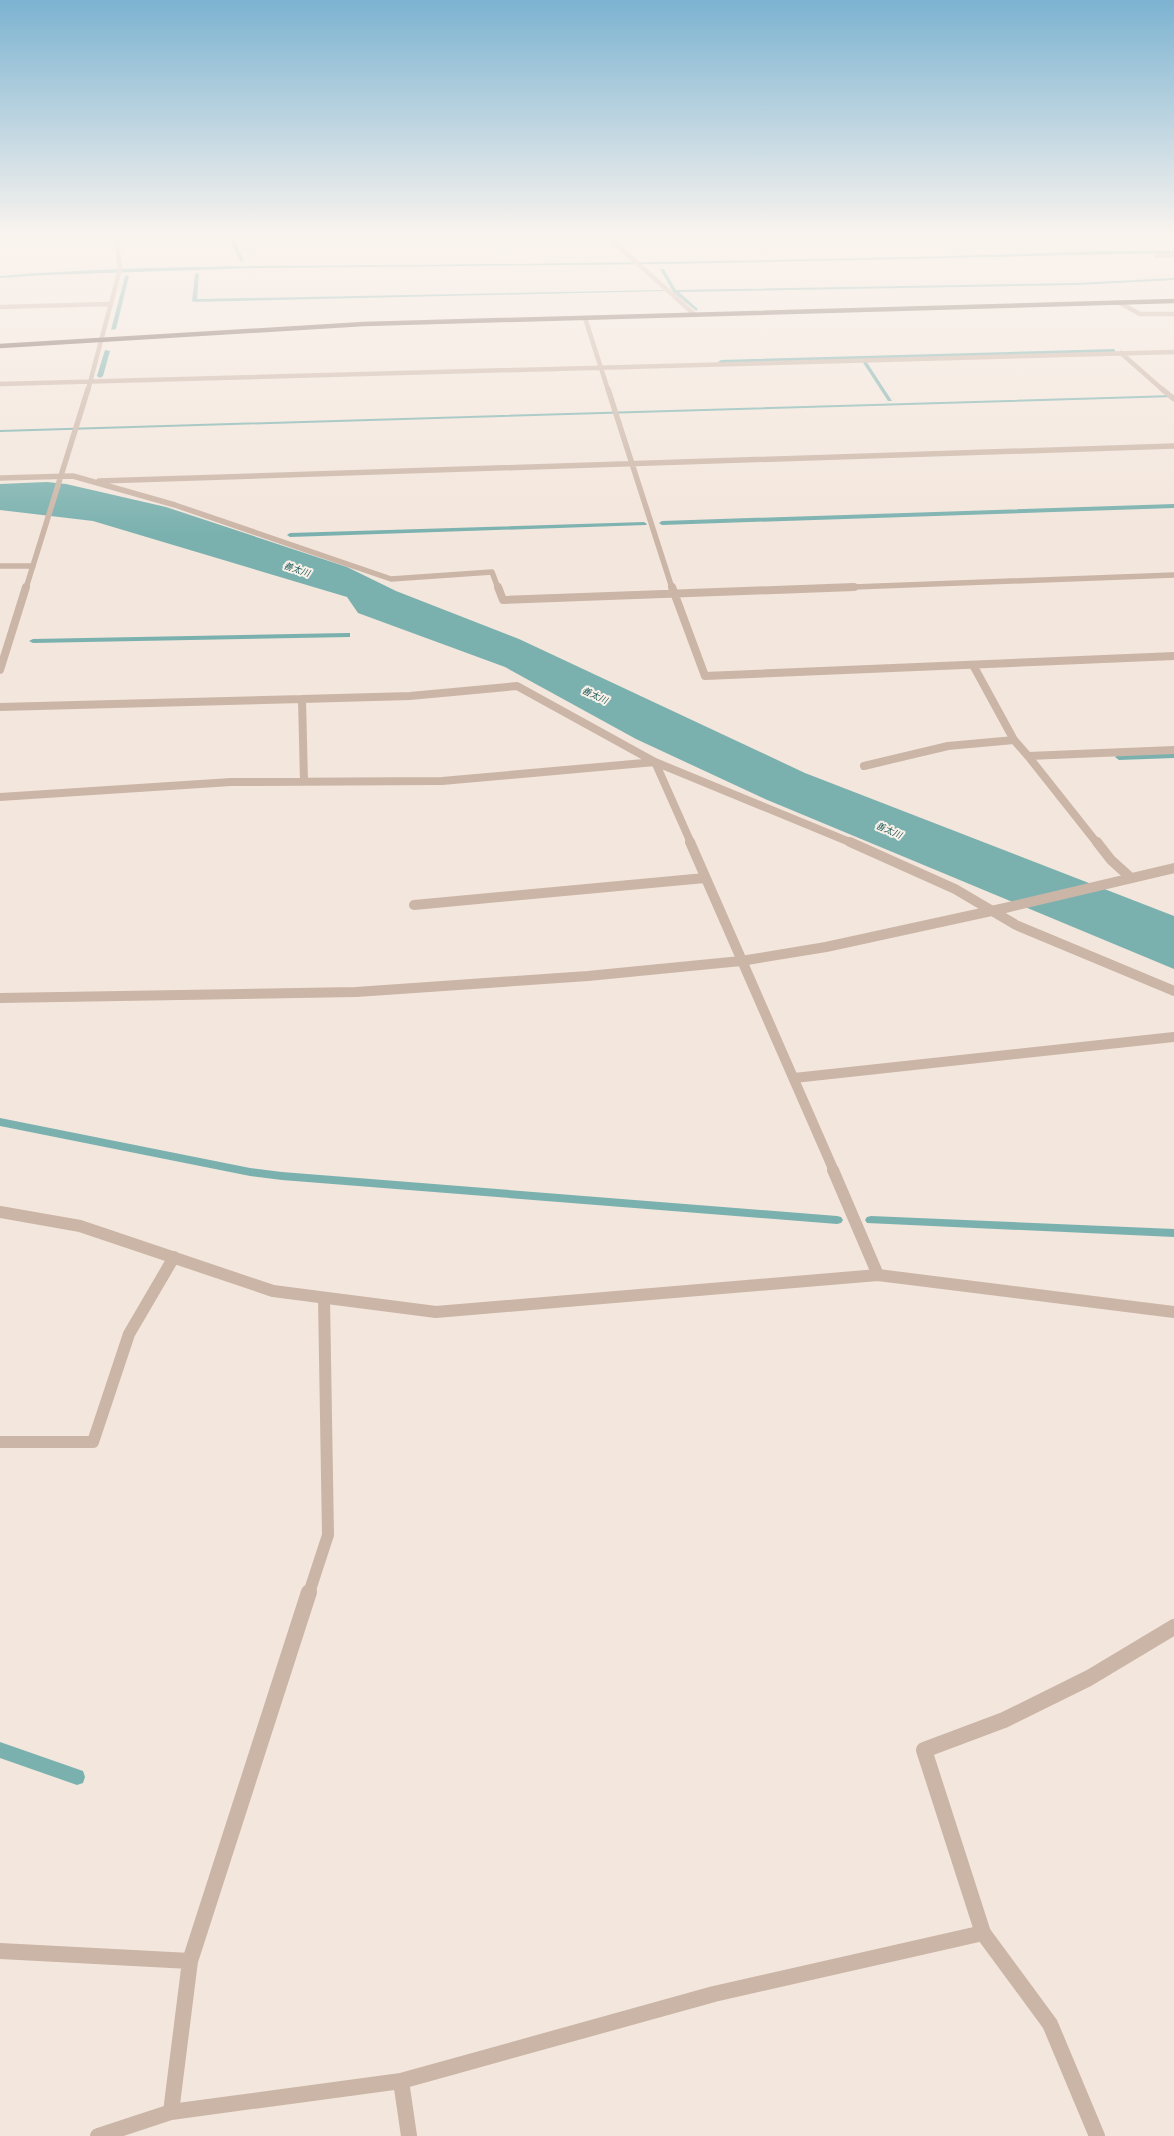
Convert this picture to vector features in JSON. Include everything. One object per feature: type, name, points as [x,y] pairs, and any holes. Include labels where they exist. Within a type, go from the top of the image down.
[{"type":"main road","points":[[0,346],[198,335]]},
{"type":"street","points":[[0,670],[10,644],[58,478],[90,382],[102,335]]},
{"type":"street","points":[[590,335],[674,593],[705,676],[1174,656]]},
{"type":"street","points":[[0,384],[1174,352]]},
{"type":"street","points":[[1121,353],[1174,399]]},
{"type":"street","points":[[87,481],[1174,446]]},
{"type":"street","points":[[0,478],[58,478],[73,476],[175,505],[391,579],[492,572],[503,600],[1174,575]]},
{"type":"street","points":[[0,566],[33,566]]},
{"type":"street","points":[[0,644],[10,644]]},
{"type":"street","points":[[973,665],[1014,740],[1111,860],[1131,878]]},
{"type":"street","points":[[0,707],[417,696],[517,686],[655,762],[818,828],[955,889],[995,911],[1016,925],[1174,991]]},
{"type":"street","points":[[302,699],[304,781]]},
{"type":"street","points":[[864,766],[948,746],[1014,740]]},
{"type":"street","points":[[1028,756],[1174,750]]},
{"type":"street","points":[[0,797],[230,782],[442,781],[655,762]]},
{"type":"street","points":[[655,762],[741,961],[794,1078],[878,1275]]},
{"type":"street","points":[[0,998],[356,992],[588,976],[741,961],[826,947],[995,911],[1174,868]]},
{"type":"street","points":[[414,905],[705,878]]},
{"type":"street","points":[[794,1078],[1174,1037]]},
{"type":"street","points":[[0,1212],[80,1226],[273,1291],[436,1312],[878,1275],[1174,1312]]},
{"type":"street","points":[[0,1442],[94,1442],[129,1334],[174,1257]]},
{"type":"street","points":[[171,2112],[190,1961],[328,1535],[324,1298]]},
{"type":"street","points":[[1097,2136],[1050,2024],[983,1933],[924,1750],[1004,1720],[1089,1678],[1174,1627]]},
{"type":"street","points":[[98,2136],[171,2112],[401,2081],[714,1994],[983,1933]]},
{"type":"street","points":[[0,1951],[190,1961]]},
{"type":"street","points":[[401,2081],[409,2136]]},
{"type":"water","points":[[1174,395],[1174,397],[0,432],[0,430]]},
{"type":"water","name":"善太川","points":[[47,482],[66,484],[166,507],[347,567],[396,591],[519,639],[805,773],[1174,916],[1174,969],[765,799],[636,739],[505,667],[358,613],[347,597],[93,521],[0,510],[0,484]]},
{"type":"waterway","points":[[100,376],[107,351]]},
{"type":"waterway","points":[[721,362],[1114,351]]},
{"type":"waterway","points":[[864,362],[890,400]]},
{"type":"waterway","points":[[662,523],[1174,506]]},
{"type":"waterway","points":[[290,535],[644,524]]},
{"type":"waterway","points":[[33,641],[347,635]]},
{"type":"waterway","points":[[1119,757],[1174,755]]},
{"type":"waterway","points":[[0,1122],[250,1172],[282,1176],[837,1220]]},
{"type":"waterway","points":[[871,1220],[1174,1233]]},
{"type":"waterway","points":[[0,1750],[77,1777]]}]
